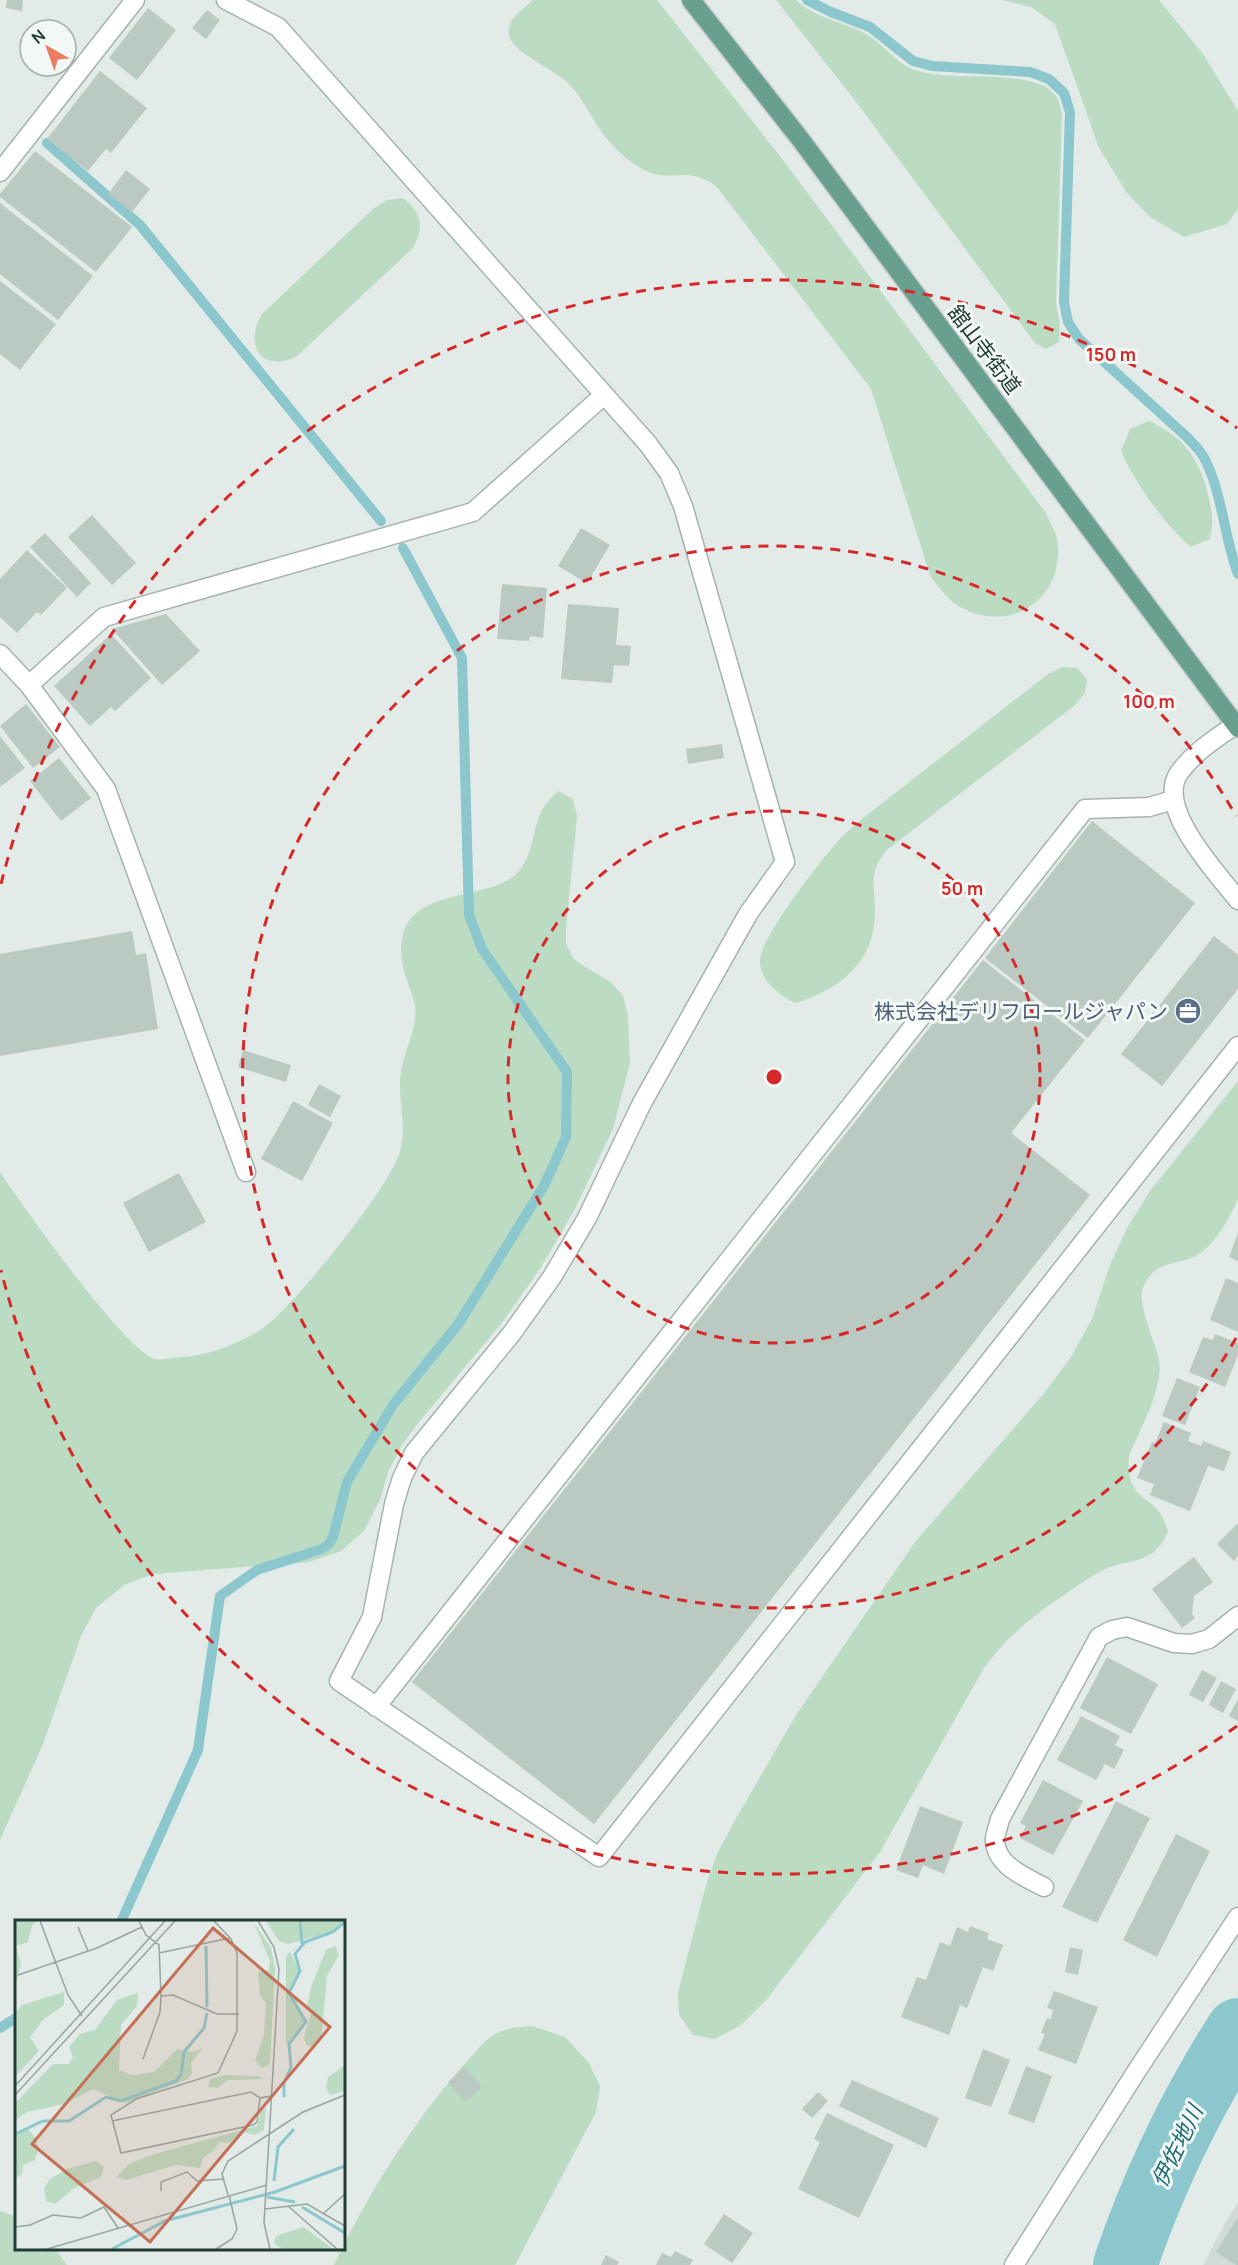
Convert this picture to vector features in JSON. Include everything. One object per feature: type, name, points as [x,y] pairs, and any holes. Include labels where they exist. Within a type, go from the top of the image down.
[{"type":"main road","name":"舘山寺街道","points":[[691,0],[813,156],[1237,726]]},
{"type":"street","points":[[0,172],[135,0]]},
{"type":"street","points":[[226,0],[278,27],[648,444],[669,473],[682,506],[785,862],[748,914],[642,1102],[587,1218],[552,1277],[512,1333],[414,1453],[402,1478],[394,1504],[372,1617],[339,1681],[598,1857],[1238,1046]]},
{"type":"street","points":[[29,685],[104,617],[473,512],[604,395]]},
{"type":"street","points":[[0,654],[29,685],[106,789],[246,1172]]},
{"type":"street","points":[[1237,726],[1193,756],[1177,775],[1173,800],[1182,825],[1238,900]]},
{"type":"street","points":[[376,1707],[1085,809],[1149,807],[1173,800]]},
{"type":"street","points":[[1044,1887],[1017,1873],[1001,1859],[995,1839],[1000,1819],[1099,1637],[1112,1630],[1126,1628],[1174,1643],[1192,1644],[1209,1639],[1238,1616]]},
{"type":"street","points":[[1014,2265],[1136,2072],[1238,1917]]},
{"type":"shaded area","points":[[1238,2202],[1238,2265],[1203,2265],[1224,2225]]},
{"type":"green space","points":[[533,0],[657,0],[780,156],[1046,513],[1057,539],[1058,559],[1053,578],[1045,593],[1032,605],[1017,613],[1000,617],[981,615],[957,605],[940,589],[930,575],[871,389],[717,187],[706,180],[688,175],[654,174],[630,161],[599,129],[580,97],[569,84],[518,49],[512,42],[508,30],[516,15]]},
{"type":"green space","points":[[776,0],[796,0],[812,12],[866,34],[910,68],[926,73],[1029,81],[1045,87],[1056,96],[1062,113],[1056,303],[1060,325],[1059,342],[1046,349],[1035,343],[854,99]]},
{"type":"green space","points":[[1003,0],[1159,0],[1203,54],[1238,111],[1238,209],[1227,224],[1184,237],[1150,217],[1126,192],[1099,148],[1055,24],[1031,7]]},
{"type":"green space","points":[[403,198],[415,210],[420,221],[419,234],[413,248],[296,357],[273,361],[259,353],[255,345],[255,336],[262,314],[373,209],[387,200]]},
{"type":"green space","points":[[1149,421],[1180,441],[1200,469],[1211,511],[1210,539],[1191,547],[1181,538],[1152,503],[1127,463],[1121,451],[1130,429]]},
{"type":"green space","points":[[1063,667],[1077,668],[1087,679],[1085,693],[1074,706],[888,849],[881,858],[874,873],[873,931],[868,947],[851,972],[826,990],[795,1003],[772,987],[761,970],[762,952],[792,900],[839,840],[863,818],[1048,674]]},
{"type":"green space","points":[[559,791],[573,799],[577,816],[566,943],[573,958],[611,982],[623,996],[628,1015],[630,1063],[613,1129],[574,1211],[540,1269],[501,1324],[402,1445],[388,1472],[380,1500],[364,1531],[341,1551],[309,1562],[153,1574],[124,1585],[96,1608],[81,1636],[43,1744],[0,1840],[0,1172],[74,1275],[122,1331],[141,1350],[155,1359],[207,1353],[242,1340],[263,1328],[296,1296],[341,1243],[395,1165],[401,1148],[403,1131],[401,1071],[415,1015],[414,1002],[401,951],[403,934],[410,920],[422,909],[436,902],[501,884],[514,876],[527,857],[542,811]]},
{"type":"green space","points":[[1238,1081],[1238,1199],[1223,1227],[1208,1247],[1194,1257],[1156,1270],[1144,1285],[1142,1292],[1144,1311],[1157,1352],[1160,1371],[1155,1396],[1129,1456],[1129,1472],[1136,1491],[1160,1512],[1168,1532],[1154,1552],[1096,1574],[1050,1605],[1008,1640],[984,1668],[880,1852],[767,1999],[741,2025],[715,2039],[693,2035],[679,2015],[678,1992],[706,1885],[717,1854],[734,1822],[796,1715],[915,1542],[1045,1392],[1071,1357],[1092,1319],[1110,1265],[1127,1228],[1150,1191]]},
{"type":"green space","points":[[533,2026],[565,2037],[589,2063],[600,2086],[596,2112],[515,2265],[334,2265],[342,2250],[345,2250],[345,2243],[360,2214],[391,2162],[443,2089],[487,2040],[497,2033]]},
{"type":"green space","points":[[0,2211],[15,2216],[15,2250],[56,2250],[67,2265],[0,2265]]},
{"type":"building","points":[[7,0],[23,0],[22,11],[6,8]]},
{"type":"building","points":[[148,8],[176,30],[137,80],[109,58]]},
{"type":"building","points":[[207,10],[220,20],[206,39],[192,28]]},
{"type":"building","points":[[100,71],[147,108],[111,153],[106,149],[88,171],[47,139]]},
{"type":"building","points":[[35,151],[132,227],[96,272],[0,197],[0,194]]},
{"type":"building","points":[[126,170],[150,189],[132,212],[108,194]]},
{"type":"building","points":[[0,203],[93,276],[58,320],[0,274]]},
{"type":"building","points":[[0,281],[56,324],[20,370],[0,354]]},
{"type":"building","points":[[92,515],[136,563],[112,585],[68,537]]},
{"type":"building","points":[[581,528],[610,545],[587,583],[558,566]]},
{"type":"building","points":[[45,533],[91,583],[77,597],[30,547]]},
{"type":"building","points":[[27,550],[67,588],[41,615],[37,612],[17,633],[0,617],[0,579]]},
{"type":"building","points":[[502,584],[547,588],[543,638],[530,636],[529,641],[497,639]]},
{"type":"building","points":[[568,604],[619,608],[616,645],[631,646],[629,666],[614,665],[612,683],[561,679]]},
{"type":"building","points":[[166,614],[200,651],[162,685],[112,629]]},
{"type":"building","points":[[111,634],[151,678],[115,711],[111,707],[90,726],[54,686]]},
{"type":"building","points":[[26,704],[60,747],[33,768],[0,726]]},
{"type":"building","points":[[0,736],[25,768],[0,787]]},
{"type":"building","points":[[722,744],[724,758],[688,764],[686,749]]},
{"type":"building","points":[[59,758],[91,798],[61,821],[30,781]]},
{"type":"building","points":[[1092,821],[1195,903],[1088,1038],[985,958]]},
{"type":"building","points":[[132,931],[136,955],[146,953],[158,1029],[0,1056],[0,954]]},
{"type":"building","points":[[1214,936],[1238,955],[1238,989],[1162,1086],[1121,1054]]},
{"type":"building","points":[[983,960],[1085,1040],[1011,1133],[1090,1195],[594,1824],[412,1682]]},
{"type":"building","points":[[243,1050],[291,1065],[286,1082],[238,1067]]},
{"type":"building","points":[[319,1084],[341,1096],[330,1117],[308,1105]]},
{"type":"building","points":[[293,1101],[333,1123],[302,1181],[261,1159]]},
{"type":"building","points":[[179,1173],[206,1222],[149,1252],[123,1203]]},
{"type":"building","points":[[1238,1233],[1238,1261],[1229,1257]]},
{"type":"building","points":[[1226,1278],[1238,1283],[1238,1332],[1210,1320]]},
{"type":"building","points":[[1215,1334],[1238,1343],[1238,1355],[1225,1387],[1189,1372],[1203,1337],[1213,1340]]},
{"type":"building","points":[[1177,1378],[1200,1387],[1185,1425],[1162,1416]]},
{"type":"building","points":[[1164,1422],[1191,1433],[1188,1441],[1201,1446],[1203,1441],[1231,1452],[1224,1471],[1208,1466],[1190,1511],[1150,1495],[1154,1484],[1137,1478],[1152,1442],[1155,1443]]},
{"type":"building","points":[[1238,1523],[1238,1556],[1234,1561],[1217,1544]]},
{"type":"building","points":[[1194,1557],[1213,1582],[1194,1596],[1192,1614],[1195,1618],[1182,1628],[1152,1589]]},
{"type":"building","points":[[1107,1657],[1158,1684],[1131,1734],[1080,1708]]},
{"type":"building","points":[[1202,1670],[1217,1678],[1203,1702],[1189,1695]]},
{"type":"building","points":[[1221,1681],[1236,1689],[1223,1713],[1209,1705]]},
{"type":"building","points":[[1238,1699],[1238,1721],[1229,1716]]},
{"type":"building","points":[[1081,1716],[1120,1736],[1115,1745],[1124,1750],[1114,1769],[1105,1764],[1096,1780],[1057,1760]]},
{"type":"building","points":[[1043,1780],[1083,1801],[1053,1855],[1020,1838],[1026,1826],[1020,1823]]},
{"type":"building","points":[[1116,1801],[1150,1818],[1097,1923],[1062,1907]]},
{"type":"building","points":[[920,1806],[963,1822],[944,1874],[923,1865],[918,1878],[896,1870]]},
{"type":"building","points":[[1176,1834],[1210,1851],[1157,1957],[1123,1940]]},
{"type":"building","points":[[970,1926],[989,1933],[987,1939],[1003,1945],[993,1971],[983,1967],[967,2008],[960,2005],[949,2035],[901,2017],[917,1977],[926,1980],[940,1942],[950,1946],[957,1927],[968,1932]]},
{"type":"building","points":[[1070,1947],[1083,1950],[1078,1975],[1065,1972]]},
{"type":"building","points":[[1054,1991],[1098,2007],[1076,2064],[1038,2050],[1045,2034],[1041,2033],[1047,2018],[1051,2019],[1053,2010],[1047,2008]]},
{"type":"building","points":[[983,2049],[1010,2060],[991,2107],[965,2098]]},
{"type":"building","points":[[1026,2066],[1052,2076],[1034,2123],[1008,2114]]},
{"type":"building","points":[[465,2067],[482,2087],[465,2102],[448,2082]]},
{"type":"building","points":[[852,2080],[939,2118],[926,2148],[839,2106]]},
{"type":"building","points":[[818,2092],[828,2101],[812,2118],[802,2109]]},
{"type":"building","points":[[827,2113],[894,2145],[859,2218],[798,2189],[820,2142],[814,2139]]},
{"type":"building","points":[[724,2214],[753,2233],[732,2263],[704,2244]]},
{"type":"building","points":[[1238,2217],[1238,2265],[1236,2265],[1216,2252]]},
{"type":"building","points":[[675,2251],[693,2260],[690,2265],[656,2265],[662,2253],[671,2257]]},
{"type":"building","points":[[606,2255],[619,2262],[617,2265],[601,2265]]},
{"type":"waterway","points":[[807,0],[870,27],[913,61],[932,66],[1030,72],[1049,79],[1064,93],[1070,112],[1064,302],[1068,322],[1079,339],[1188,438],[1201,453],[1215,483],[1238,574]]},
{"type":"waterway","points":[[47,143],[140,225],[381,521]]},
{"type":"waterway","points":[[122,1920],[198,1750],[220,1596],[257,1570],[322,1549],[329,1544],[333,1537],[347,1482],[393,1405],[459,1323],[545,1184],[566,1137],[567,1072],[482,949],[469,915],[462,658],[403,548]]},
{"type":"waterway","points":[[0,2028],[15,2019]]},
{"type":"waterway","name":"伊佐地川","points":[[1125,2265],[1174,2144],[1204,2086],[1238,2030]]},
{"type":"place","name":"株式会社デリフロールジャパン","points":[[1188,1011]]}]
